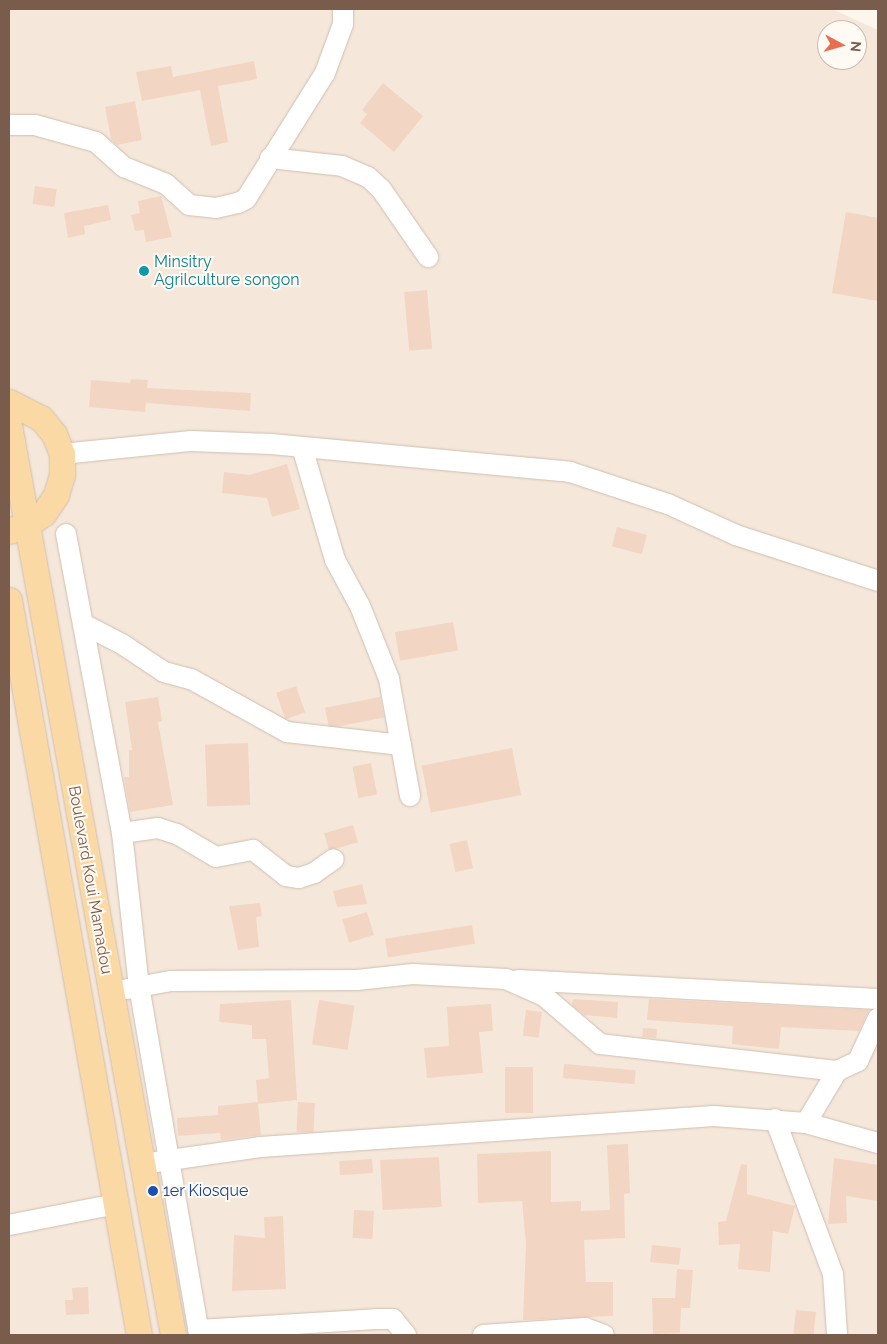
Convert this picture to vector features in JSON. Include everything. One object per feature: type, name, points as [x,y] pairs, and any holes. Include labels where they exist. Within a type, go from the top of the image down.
[{"type":"main road","points":[[9,402],[42,418],[54,434],[62,454],[62,475],[56,495],[44,513],[18,528]]},
{"type":"main road","name":"Boulevard Koui Mamadou","points":[[9,425],[18,528],[111,992],[140,1164],[173,1335]]},
{"type":"main road","name":"Boulevard Koui Mamadou","points":[[9,600],[16,680],[116,1204],[139,1335]]},
{"type":"street","points":[[9,125],[35,125],[96,142],[124,167],[166,184],[189,205],[206,208],[246,199],[325,73],[343,24],[343,9]]},
{"type":"street","points":[[270,158],[342,166],[368,177],[381,189],[428,257]]},
{"type":"street","points":[[62,454],[191,441],[302,447],[570,472],[668,504],[736,535],[878,581]]},
{"type":"street","points":[[302,447],[335,560],[360,606],[389,679],[410,796]]},
{"type":"street","points":[[66,534],[122,832],[139,986],[199,1333],[376,1318],[393,1320],[406,1335]]},
{"type":"street","points":[[82,624],[122,644],[164,672],[191,679],[287,732],[400,745]]},
{"type":"street","points":[[122,832],[158,828],[177,834],[216,857],[253,850],[292,877],[314,873],[334,859]]},
{"type":"street","points":[[111,992],[171,981],[357,980],[413,974],[878,999]]},
{"type":"street","points":[[506,979],[544,996],[600,1044],[837,1071],[858,1061],[878,1018]]},
{"type":"street","points":[[806,1123],[837,1071]]},
{"type":"street","points":[[140,1164],[260,1147],[635,1119],[714,1116],[775,1119],[806,1123],[878,1143]]},
{"type":"street","points":[[775,1119],[833,1274],[837,1335]]},
{"type":"street","points":[[9,1225],[116,1204]]},
{"type":"street","points":[[483,1335],[585,1328],[604,1335]]},
{"type":"shaded area","points":[[9,9],[832,9],[856,20],[817,20],[817,70],[867,70],[867,25],[878,30],[878,1335],[9,1335]]},
{"type":"building","points":[[254,61],[257,79],[218,86],[228,142],[211,146],[200,90],[142,101],[136,72],[171,66],[173,77]]},
{"type":"building","points":[[383,83],[423,116],[394,152],[360,123],[367,114],[362,110]]},
{"type":"building","points":[[135,101],[142,140],[117,145],[111,139],[105,107]]},
{"type":"building","points":[[35,186],[57,189],[54,207],[32,204]]},
{"type":"building","points":[[161,196],[172,237],[146,242],[144,230],[135,231],[131,215],[140,213],[138,201]]},
{"type":"building","points":[[108,205],[111,220],[84,226],[85,234],[68,238],[64,213]]},
{"type":"building","points":[[846,212],[878,218],[878,301],[832,293]]},
{"type":"building","points":[[427,290],[432,349],[409,351],[404,292]]},
{"type":"building","points":[[131,379],[148,380],[147,388],[251,393],[250,411],[146,403],[145,412],[89,407],[91,380],[130,383]]},
{"type":"building","points":[[287,464],[300,509],[272,517],[267,498],[222,493],[224,472],[249,475]]},
{"type":"building","points":[[617,527],[647,535],[642,554],[612,546]]},
{"type":"building","points":[[453,622],[458,651],[400,661],[395,632]]},
{"type":"building","points":[[296,686],[305,712],[285,719],[276,693]]},
{"type":"building","points":[[158,697],[162,721],[158,722],[173,805],[130,812],[124,777],[129,777],[129,750],[132,750],[125,702]]},
{"type":"building","points":[[380,697],[384,718],[329,728],[325,708]]},
{"type":"building","points":[[248,743],[250,805],[207,806],[205,745]]},
{"type":"building","points":[[512,748],[521,795],[431,813],[422,766]]},
{"type":"building","points":[[371,763],[377,794],[358,798],[352,767]]},
{"type":"building","points":[[353,825],[358,842],[329,851],[324,833]]},
{"type":"building","points":[[467,840],[473,868],[455,872],[449,844]]},
{"type":"building","points":[[362,884],[367,904],[337,907],[333,891]]},
{"type":"building","points":[[260,903],[262,916],[256,917],[259,947],[238,950],[229,906]]},
{"type":"building","points":[[367,912],[374,935],[349,943],[342,920]]},
{"type":"building","points":[[472,925],[475,944],[388,958],[385,939]]},
{"type":"building","points":[[573,999],[618,1002],[617,1018],[584,1015],[572,1005]]},
{"type":"building","points":[[649,999],[869,1010],[859,1031],[781,1027],[779,1049],[732,1044],[733,1026],[647,1020]]},
{"type":"building","points":[[291,1000],[297,1100],[258,1104],[261,1135],[221,1140],[220,1133],[178,1136],[177,1118],[218,1115],[218,1106],[258,1102],[256,1080],[269,1078],[266,1039],[252,1039],[252,1025],[219,1022],[220,1004]]},
{"type":"building","points":[[319,1000],[355,1006],[348,1050],[312,1044]]},
{"type":"building","points":[[491,1004],[493,1031],[479,1032],[483,1073],[427,1078],[424,1048],[449,1046],[447,1007]]},
{"type":"building","points":[[526,1010],[542,1012],[539,1038],[523,1036]]},
{"type":"building","points":[[643,1028],[657,1029],[656,1038],[642,1037]]},
{"type":"building","points":[[564,1064],[636,1070],[635,1084],[563,1078]]},
{"type":"building","points":[[505,1067],[533,1067],[533,1113],[505,1113]]},
{"type":"building","points":[[298,1102],[315,1103],[313,1133],[296,1132]]},
{"type":"building","points":[[628,1144],[630,1193],[624,1194],[625,1238],[584,1240],[586,1282],[613,1282],[613,1316],[523,1320],[526,1244],[522,1201],[478,1203],[477,1154],[551,1151],[551,1202],[581,1201],[581,1211],[610,1210],[607,1145]]},
{"type":"building","points":[[439,1157],[442,1207],[383,1210],[380,1160]]},
{"type":"building","points":[[834,1158],[878,1165],[878,1201],[846,1196],[847,1223],[828,1224]]},
{"type":"building","points":[[372,1159],[373,1173],[340,1175],[339,1161]]},
{"type":"building","points":[[741,1164],[747,1165],[747,1194],[795,1206],[788,1234],[773,1231],[770,1272],[738,1269],[740,1244],[719,1245],[718,1222],[726,1221]]},
{"type":"building","points":[[354,1210],[374,1211],[373,1239],[353,1238]]},
{"type":"building","points":[[283,1216],[286,1289],[232,1291],[234,1235],[265,1238],[264,1217]]},
{"type":"building","points":[[652,1245],[681,1248],[679,1265],[650,1262]]},
{"type":"building","points":[[677,1269],[693,1270],[690,1308],[681,1308],[680,1333],[653,1334],[652,1298],[675,1298]]},
{"type":"building","points":[[88,1287],[89,1314],[66,1315],[65,1300],[73,1300],[72,1288]]},
{"type":"building","points":[[796,1310],[816,1312],[813,1335],[793,1335]]},
{"type":"place","name":"Minsitry Agrilculture songon","points":[[144,271]]},
{"type":"place","name":"1er Kiosque","points":[[153,1191]]}]
